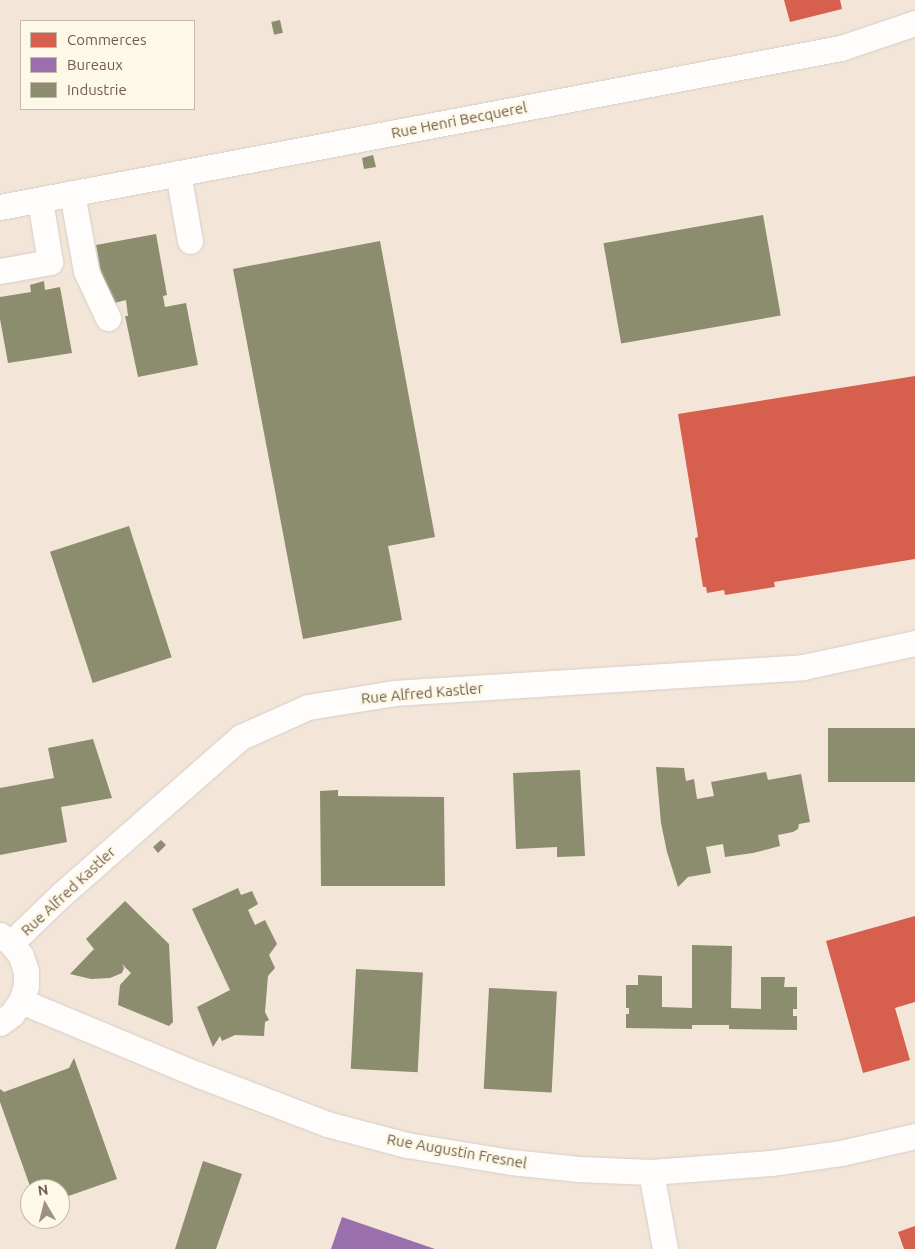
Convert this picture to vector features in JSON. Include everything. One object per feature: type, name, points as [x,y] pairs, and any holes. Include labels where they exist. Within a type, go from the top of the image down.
[{"type":"street","name":"Rue Henri Becquerel","points":[[0,207],[841,48],[915,23]]},
{"type":"street","points":[[178,173],[190,241]]},
{"type":"street","points":[[72,194],[86,271],[108,318]]},
{"type":"street","points":[[0,271],[50,262],[40,200]]},
{"type":"street","name":"Rue Alfred Kastler","points":[[6,939],[62,894],[241,737],[308,707],[394,693],[803,666],[915,643]]},
{"type":"street","points":[[0,1023],[12,1014],[21,1001],[26,986],[26,971],[20,956],[6,939]]},
{"type":"street","name":"Rue Augustin Fresnel","points":[[21,1001],[199,1075],[326,1124],[407,1145],[511,1162],[579,1169],[651,1172],[771,1164],[841,1153],[915,1136]]},
{"type":"street","points":[[651,1172],[665,1249]]},
{"type":"shaded area","points":[[0,0],[915,0],[915,1249],[0,1249]]},
{"type":"building: Commerces","points":[[784,0],[840,0],[842,9],[790,22]]},
{"type":"building: Commerces","points":[[915,376],[915,559],[774,582],[775,587],[725,595],[724,590],[707,593],[706,587],[703,587],[695,538],[698,537],[678,414]]},
{"type":"building: Commerces","points":[[915,916],[915,1002],[895,1008],[910,1060],[863,1073],[826,941]]},
{"type":"building: Commerces","points":[[915,1226],[915,1249],[904,1249],[898,1232]]},
{"type":"building: Bureaux","points":[[342,1217],[435,1249],[331,1249]]},
{"type":"building: Industrie","points":[[280,20],[283,33],[274,35],[271,22]]},
{"type":"building: Industrie","points":[[373,155],[376,167],[364,169],[362,158]]},
{"type":"building: Industrie","points":[[763,215],[781,315],[621,344],[603,243]]},
{"type":"building: Industrie","points":[[156,234],[167,295],[163,296],[165,307],[186,303],[198,365],[138,377],[125,316],[128,316],[126,300],[107,305],[96,245]]},
{"type":"building: Industrie","points":[[380,241],[435,537],[388,546],[402,620],[303,639],[233,269]]},
{"type":"building: Industrie","points":[[44,281],[45,290],[60,287],[72,353],[8,363],[0,319],[0,297],[31,292],[30,285]]},
{"type":"building: Industrie","points":[[129,526],[172,657],[93,683],[50,552]]},
{"type":"building: Industrie","points":[[828,728],[915,728],[915,782],[828,782]]},
{"type":"building: Industrie","points":[[93,739],[112,798],[61,807],[67,842],[0,855],[0,788],[54,778],[48,748]]},
{"type":"building: Industrie","points":[[656,767],[684,768],[686,781],[694,779],[697,799],[714,796],[711,782],[766,772],[768,780],[801,774],[810,822],[799,824],[798,829],[793,832],[778,835],[780,846],[753,853],[725,857],[723,844],[706,847],[711,873],[688,877],[678,887],[667,852],[661,823]]},
{"type":"building: Industrie","points":[[580,770],[585,856],[557,857],[557,847],[516,849],[513,773]]},
{"type":"building: Industrie","points":[[338,790],[338,796],[444,797],[445,886],[321,886],[320,791]]},
{"type":"building: Industrie","points":[[161,840],[166,845],[158,853],[153,847]]},
{"type":"building: Industrie","points":[[238,888],[241,895],[252,891],[258,904],[248,910],[255,925],[265,920],[277,944],[269,955],[275,968],[268,976],[265,1012],[269,1020],[265,1022],[264,1036],[235,1035],[222,1041],[220,1036],[213,1047],[197,1007],[230,990],[192,909]]},
{"type":"building: Industrie","points":[[125,901],[169,944],[173,1022],[169,1026],[118,1005],[120,985],[131,973],[122,964],[124,968],[122,973],[110,978],[91,979],[70,974],[94,949],[86,939]]},
{"type":"building: Industrie","points":[[692,945],[732,946],[731,1008],[761,1009],[761,977],[785,977],[784,987],[797,987],[797,1009],[793,1009],[793,1016],[797,1016],[797,1030],[729,1029],[729,1025],[692,1025],[692,1029],[626,1028],[626,1014],[629,1014],[629,1008],[626,1008],[626,985],[638,985],[638,975],[662,976],[662,1007],[692,1008]]},
{"type":"building: Industrie","points":[[356,969],[423,973],[418,1072],[351,1069]]},
{"type":"building: Industrie","points":[[489,988],[557,992],[552,1092],[484,1089]]},
{"type":"building: Industrie","points":[[74,1058],[117,1179],[70,1195],[70,1179],[27,1179],[0,1102],[0,1089],[4,1092],[69,1068]]},
{"type":"building: Industrie","points":[[203,1161],[242,1174],[216,1249],[175,1249]]}]
